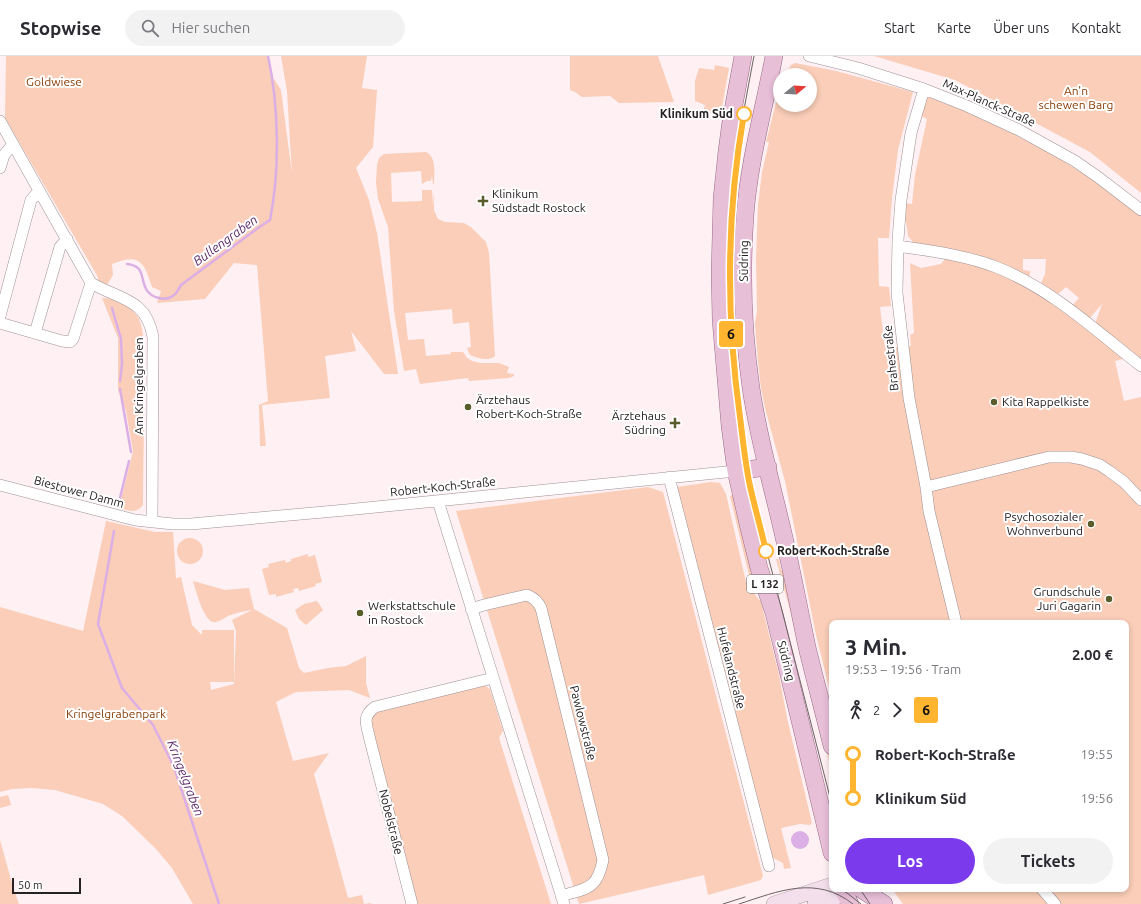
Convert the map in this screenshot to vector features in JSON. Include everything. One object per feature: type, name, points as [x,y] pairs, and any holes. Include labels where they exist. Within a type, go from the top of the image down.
[{"type":"main road","name":"Südring","points":[[743,56],[731,121],[722,198],[720,273],[721,320],[725,377],[736,471],[759,568],[776,620],[829,841]]},
{"type":"main road","name":"Südring","points":[[774,56],[749,177],[744,245],[745,322],[748,361],[751,390],[784,533],[807,647],[829,734]]},
{"type":"main road","points":[[736,471],[768,467]]},
{"type":"main road","points":[[774,904],[844,892]]},
{"type":"main road","points":[[816,904],[844,892]]},
{"type":"main road","points":[[866,892],[884,904]]},
{"type":"main road","points":[[881,892],[888,904]]},
{"type":"street","name":"Max-Planck-Straße","points":[[809,56],[858,68],[924,89],[1019,130],[1051,146],[1098,177],[1141,210]]},
{"type":"street","name":"Brahestraße","points":[[924,89],[911,133],[901,200],[897,293],[909,398],[926,487],[929,512],[955,620]]},
{"type":"street","points":[[0,121],[91,283],[73,339],[70,342],[0,323]]},
{"type":"street","points":[[0,168],[4,155],[13,144]]},
{"type":"street","points":[[0,316],[31,200],[39,191]]},
{"type":"street","points":[[35,333],[60,247],[67,239]]},
{"type":"street","points":[[898,246],[966,258],[993,266],[1006,272],[1040,289],[1063,303],[1141,366]]},
{"type":"street","name":"Am Kringelgraben","points":[[91,283],[138,306],[151,325],[153,337],[152,522]]},
{"type":"street","points":[[926,487],[1048,457],[1071,457],[1100,465],[1124,482],[1141,500]]},
{"type":"street","name":"Robert-Koch-Straße","points":[[152,522],[173,524],[204,523],[736,471]]},
{"type":"street","name":"Hufelandstraße","points":[[669,477],[769,866]]},
{"type":"street","name":"Biestower Damm","points":[[0,485],[108,514],[152,522]]},
{"type":"street","name":"Pawlowstraße","points":[[438,501],[471,609],[563,900],[590,887],[597,881],[603,860],[541,608],[534,598],[527,595],[484,604],[471,609]]},
{"type":"street","name":"Nobelstraße","points":[[412,904],[370,740],[366,719],[368,712],[375,707],[493,678]]},
{"type":"street","points":[[1045,892],[1055,904]]},
{"type":"green space","name":"Goldwiese","points":[[6,56],[267,56],[272,79],[274,79],[281,90],[292,174],[287,91],[281,56],[367,56],[362,88],[377,90],[373,147],[356,168],[369,200],[377,233],[398,374],[384,374],[351,331],[356,351],[325,356],[330,398],[262,405],[266,446],[260,446],[259,405],[268,401],[257,265],[234,263],[205,299],[157,303],[161,291],[152,287],[143,265],[129,259],[112,264],[113,275],[107,285],[98,280],[98,277],[5,118]]},
{"type":"green space","points":[[570,56],[658,56],[674,102],[619,103],[610,96],[582,97],[570,90]]},
{"type":"green space","name":"An'n schewen Barg","points":[[874,56],[1141,56],[1141,193],[1090,152],[955,80]]},
{"type":"green space","points":[[795,63],[836,71],[913,92],[898,150],[889,238],[878,238],[879,286],[889,287],[891,306],[880,307],[885,348],[911,346],[910,335],[914,333],[910,263],[921,268],[941,264],[946,258],[995,270],[1037,290],[1125,357],[1115,361],[1124,401],[1141,397],[1141,904],[903,904],[894,892],[1129,892],[1129,620],[829,620],[829,688],[816,635],[785,481],[761,388],[755,324],[757,311],[756,258],[758,205],[762,172],[769,142],[766,142],[774,112],[817,112],[817,68],[790,68],[791,65]]},
{"type":"green space","points":[[715,65],[729,68],[721,113],[717,114],[703,112],[705,105],[695,101],[695,81],[699,68],[714,70]]},
{"type":"green space","points":[[928,97],[971,113],[1009,132],[1017,133],[1017,136],[1054,155],[1099,184],[1141,216],[1141,360],[1095,324],[1102,304],[1089,319],[1072,306],[1079,298],[1066,287],[1058,294],[1041,283],[1045,274],[1046,259],[1023,259],[1023,270],[1030,271],[1030,275],[1026,279],[912,244],[912,241],[908,236],[906,221],[904,221],[905,203],[912,204],[915,175],[927,119],[921,116],[923,107]]},
{"type":"green space","points":[[426,152],[430,154],[433,162],[434,184],[432,176],[431,181],[427,181],[422,184],[421,171],[391,173],[392,202],[422,201],[422,190],[432,190],[433,206],[434,189],[434,210],[438,219],[445,222],[464,223],[472,228],[486,242],[489,253],[495,356],[486,359],[470,355],[467,348],[471,347],[469,322],[453,324],[452,309],[405,313],[408,340],[424,339],[426,356],[451,354],[451,352],[463,352],[467,358],[472,361],[480,363],[499,363],[509,367],[507,373],[514,374],[514,376],[509,378],[469,381],[468,378],[420,384],[416,369],[404,371],[394,311],[388,227],[378,199],[376,183],[377,165],[379,158],[384,154]]},
{"type":"green space","points":[[102,298],[118,301],[133,311],[139,319],[142,330],[144,382],[143,505],[135,511],[119,508],[133,451],[126,411],[118,390],[118,338]]},
{"type":"green space","points":[[711,482],[720,483],[726,494],[745,578],[748,586],[761,602],[812,823],[810,825],[800,824],[781,828],[791,868],[784,869],[783,863],[769,856],[677,487]]},
{"type":"green space","points":[[648,487],[663,492],[763,876],[761,880],[708,895],[704,875],[579,904],[456,511]]},
{"type":"green space","points":[[735,494],[764,596],[749,575],[730,496]]},
{"type":"green space","name":"Kringelgrabenpark","points":[[106,521],[155,532],[173,532],[176,578],[181,577],[192,625],[202,635],[202,630],[234,630],[234,682],[210,682],[211,690],[234,684],[236,631],[232,620],[252,610],[228,616],[216,622],[212,621],[204,613],[193,581],[225,590],[249,588],[254,609],[287,628],[299,668],[304,673],[346,666],[366,656],[366,683],[370,698],[349,690],[296,692],[276,702],[293,761],[329,753],[314,774],[348,898],[362,895],[364,904],[193,904],[172,868],[156,849],[122,816],[103,804],[55,790],[32,788],[12,789],[0,792],[0,607],[83,631]]},
{"type":"green space","points":[[190,538],[200,541],[203,551],[200,561],[190,564],[180,561],[177,551],[180,541]]},
{"type":"green space","points":[[308,554],[308,557],[315,555],[322,582],[315,584],[316,586],[299,591],[298,588],[293,589],[294,592],[276,597],[276,594],[269,595],[262,569],[269,567],[268,564],[285,560],[286,563],[291,561],[291,559]]},
{"type":"green space","points":[[776,559],[779,559],[781,570],[784,569],[829,750],[829,761]]},
{"type":"green space","points":[[317,601],[323,610],[306,625],[299,619],[295,610],[304,604]]},
{"type":"green space","points":[[484,685],[490,689],[503,731],[499,738],[551,904],[416,904],[370,722],[374,712]]},
{"type":"green space","points":[[8,795],[11,805],[0,808],[0,797]]},
{"type":"green space","points":[[0,840],[13,887],[19,904],[0,904]]},
{"type":"shaded area","points":[[800,831],[806,834],[809,840],[806,846],[800,849],[794,846],[791,840],[794,834]]},
{"type":"waterway","name":"Bullengraben","points":[[127,264],[137,267],[141,273],[144,285],[151,295],[163,299],[171,297],[177,292],[181,285],[270,220],[277,159],[277,138],[272,75],[268,56]]},
{"type":"waterway","name":"Kringelgraben","points":[[112,308],[121,339],[122,364],[120,381]]},
{"type":"waterway","name":"Kringelgraben","points":[[120,389],[131,452]]},
{"type":"waterway","name":"Kringelgraben","points":[[118,506],[129,461]]},
{"type":"waterway","name":"Kringelgraben","points":[[114,531],[98,624],[122,688],[153,725],[174,767],[219,904]]},
{"type":"tram line","points":[[754,56],[737,153],[731,207],[729,287],[733,367],[743,447],[750,486],[829,793]]},
{"type":"tram line","name":"6","points":[[744,114],[735,167],[732,198],[729,261],[730,318],[744,453],[750,486],[766,551]]},
{"type":"tram line","points":[[739,904],[768,894],[797,888],[811,888],[829,891]]},
{"type":"tram line","points":[[831,892],[839,895],[853,904]]},
{"type":"tram line","points":[[845,892],[861,904]]},
{"type":"tram line","points":[[862,892],[870,904]]},
{"type":"tram line","points":[[723,904],[745,897]]},
{"type":"place","name":"Klinikum Süd","points":[[744,114]]},
{"type":"place","name":"Klinikum Südstadt Rostock","points":[[483,201]]},
{"type":"place","name":"Kita Rappelkiste","points":[[994,402]]},
{"type":"place","name":"Ärztehaus Robert-Koch-Straße","points":[[468,407]]},
{"type":"place","name":"Ärztehaus Südring","points":[[675,423]]},
{"type":"place","name":"Psychosozialer Wohnverbund","points":[[1091,524]]},
{"type":"place","name":"Robert-Koch-Straße","points":[[766,551]]},
{"type":"place","name":"Grundschule Juri Gagarin","points":[[1109,599]]},
{"type":"place","name":"Werkstattschule in Rostock","points":[[360,613]]}]
